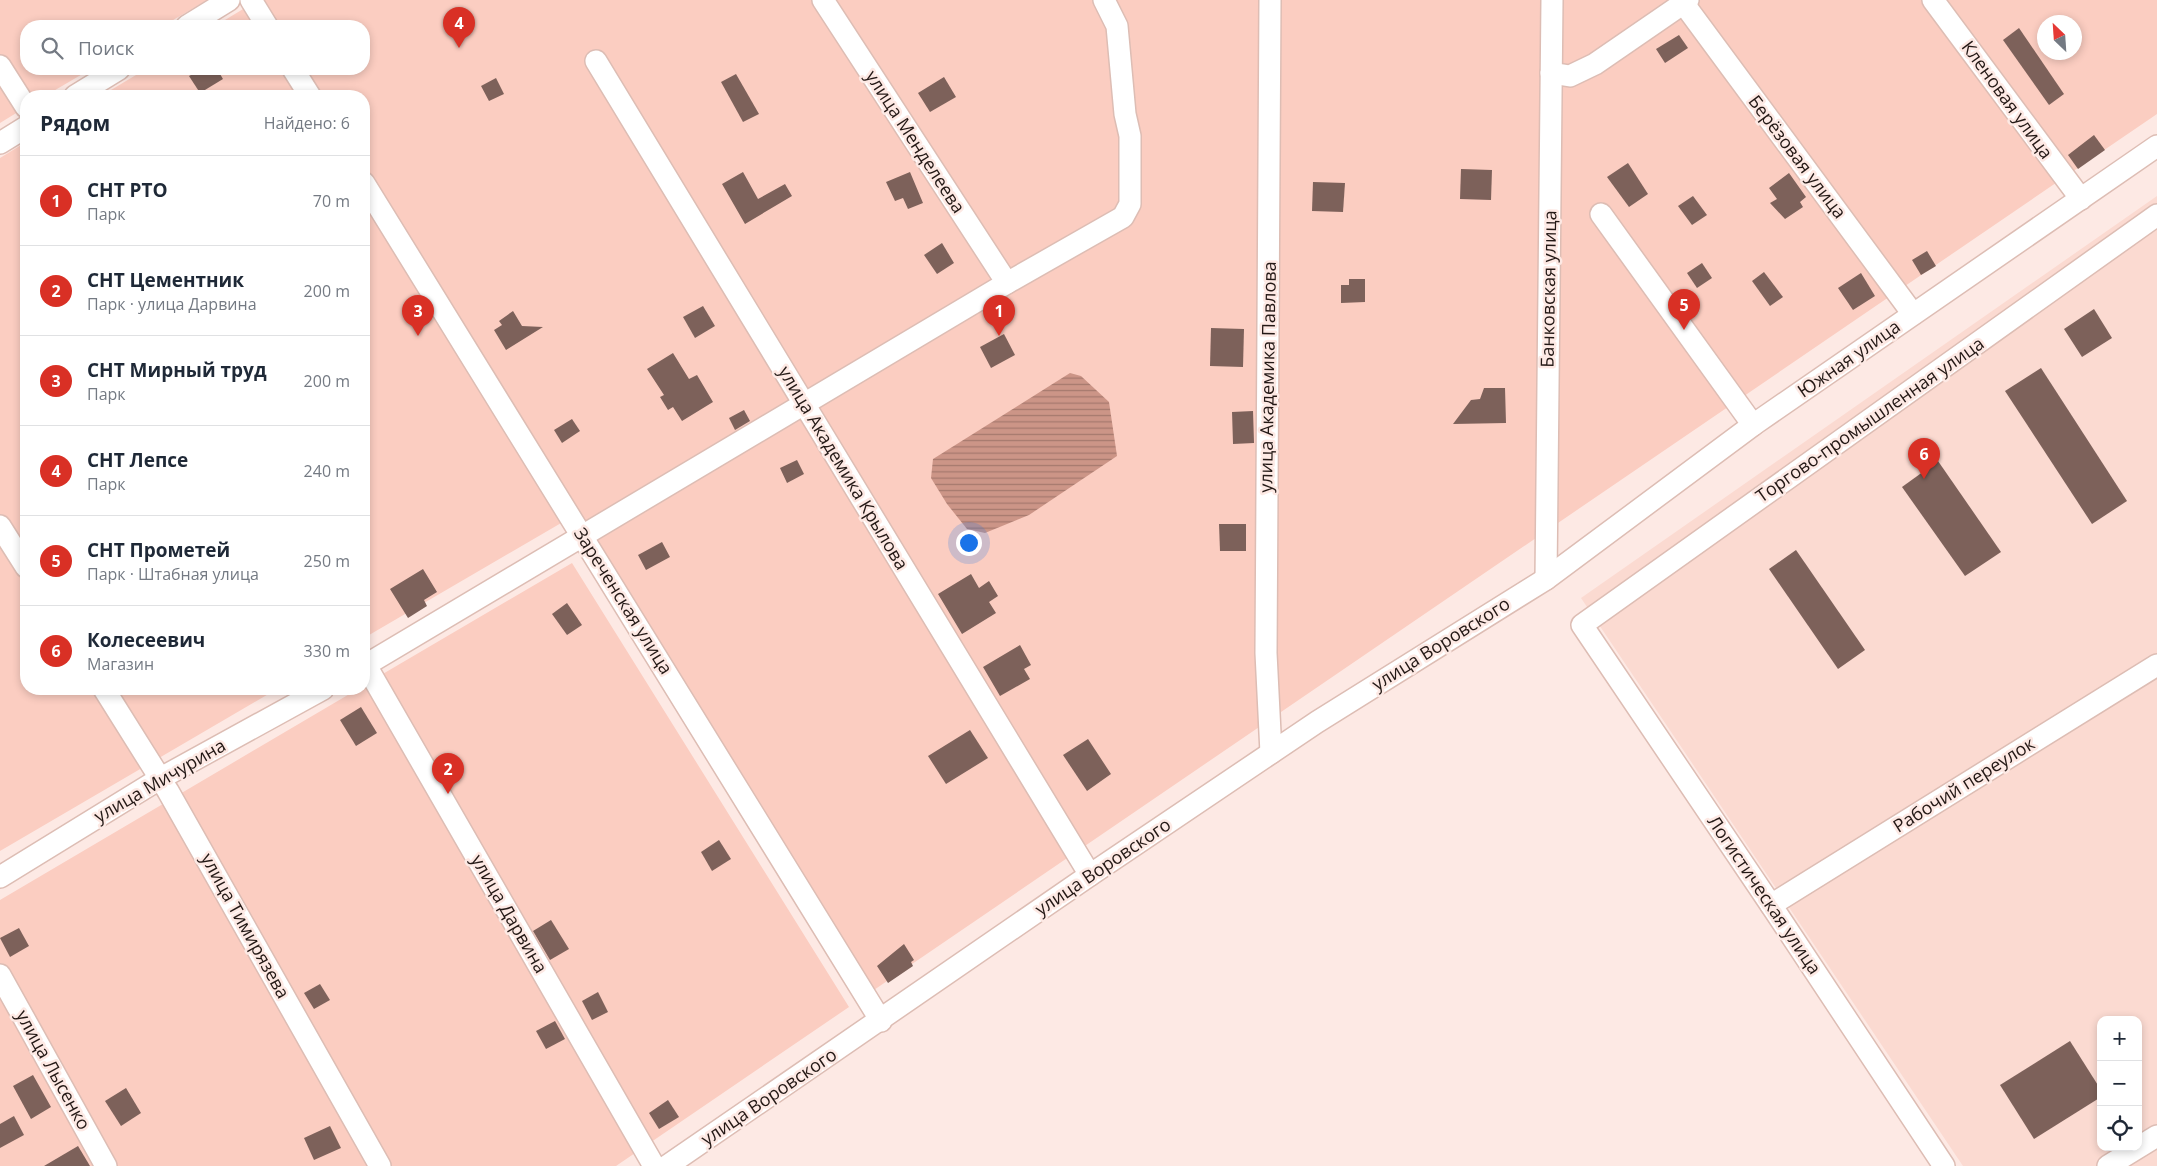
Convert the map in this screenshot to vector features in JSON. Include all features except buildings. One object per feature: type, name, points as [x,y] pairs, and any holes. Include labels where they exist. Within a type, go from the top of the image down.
[{"type":"street","points":[[198,20],[230,0]]},
{"type":"street","points":[[251,0],[263,20]]},
{"type":"street","name":"улица Менделеева","points":[[823,0],[1007,283]]},
{"type":"street","points":[[370,661],[1007,283],[1123,217],[1130,204],[1130,136],[1125,114],[1117,26],[1104,0]]},
{"type":"street","name":"улица Академика Павлова","points":[[1270,0],[1266,653],[1271,753]]},
{"type":"street","name":"Банковская улица","points":[[1546,579],[1552,0]]},
{"type":"street","name":"Кленовая улица","points":[[1933,0],[2080,199]]},
{"type":"street","points":[[1552,73],[1570,76],[1594,64],[1684,1]]},
{"type":"street","name":"Берёзовая улица","points":[[1684,1],[1914,314]]},
{"type":"street","name":"улица Академика Крылова","points":[[596,62],[1090,874]]},
{"type":"street","points":[[0,66],[20,98]]},
{"type":"street","points":[[86,90],[110,75]]},
{"type":"street","points":[[297,75],[306,90]]},
{"type":"street","points":[[0,143],[20,131]]},
{"type":"street","name":"Южная улица","points":[[1546,579],[1753,425],[2157,146]]},
{"type":"street","name":"Зареченская улица","points":[[370,192],[881,1021]]},
{"type":"street","points":[[1601,214],[1753,425]]},
{"type":"street","name":"Торгово-промышленная улица","points":[[1582,625],[2157,215]]},
{"type":"street","points":[[0,526],[20,558]]},
{"type":"street","name":"улица Воровского","points":[[667,1166],[881,1021],[1090,874],[1271,753],[1546,579]]},
{"type":"street","name":"Логистическая улица","points":[[1582,625],[1772,905],[1944,1166]]},
{"type":"street","name":"Рабочий переулок","points":[[1772,905],[2157,665]]},
{"type":"street","name":"улица Дарвина","points":[[370,675],[654,1166]]},
{"type":"street","name":"улица Тимирязева","points":[[108,695],[161,778],[380,1166]]},
{"type":"street","name":"улица Мичурина","points":[[0,877],[161,778],[312,695]]},
{"type":"street","name":"улица Лысенко","points":[[0,975],[106,1166]]},
{"type":"street","points":[[2108,1166],[2157,1136]]},
{"type":"shaded area","points":[[0,0],[207,0],[173,20],[20,20],[20,75],[81,75],[55,90],[20,90],[20,111],[0,123]]},
{"type":"shaded area","points":[[258,0],[2157,0],[2157,114],[871,992],[580,512],[370,634],[370,90],[111,90],[136,75],[370,75],[370,20],[225,20]]},
{"type":"shaded area","points":[[20,146],[20,695],[267,695],[0,851],[0,158]]},
{"type":"shaded area","points":[[2157,196],[2157,1166],[1963,1166],[1581,598]]},
{"type":"shaded area","points":[[1070,373],[1081,376],[1109,402],[1117,456],[1029,515],[985,533],[967,529],[947,504],[931,478],[933,459]]},
{"type":"shaded area","points":[[572,563],[849,1007],[616,1166],[0,1166],[0,900],[348,695],[370,695],[370,681]]},
{"type":"place","name":"СНТ Лепсе","points":[[459,48]]},
{"type":"place","name":"СНТ Прометей","points":[[1684,330]]},
{"type":"place","name":"СНТ Мирный труд","points":[[418,336]]},
{"type":"place","name":"СНТ РТО","points":[[999,336]]},
{"type":"place","name":"Колесеевич","points":[[1924,479]]},
{"type":"place","name":"СНТ Цементник","points":[[448,794]]}]
